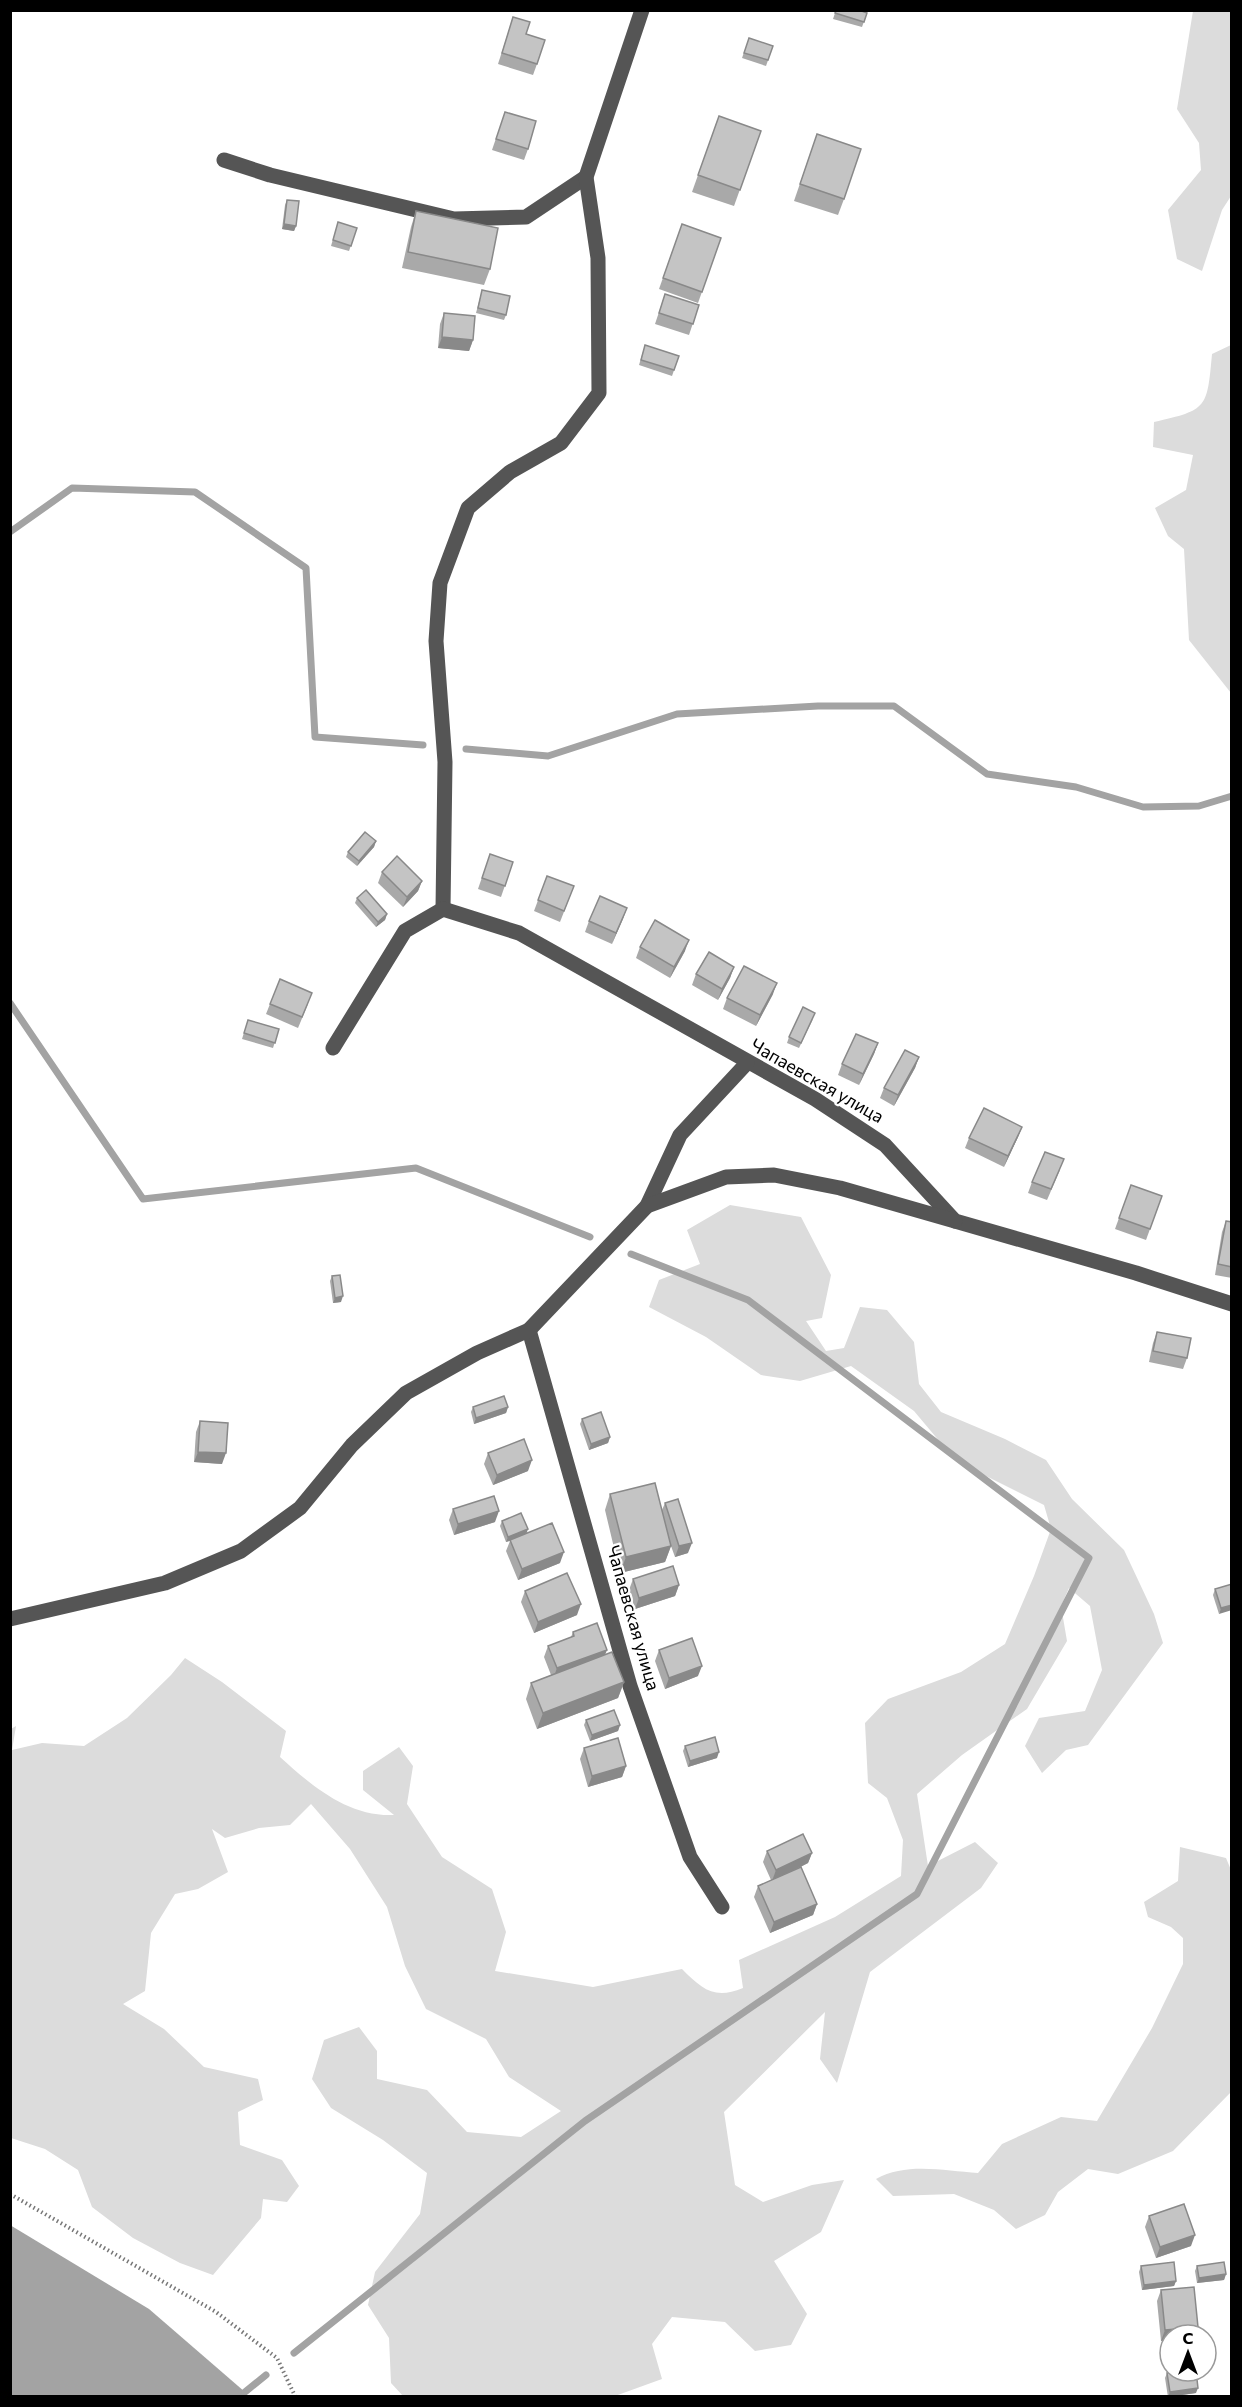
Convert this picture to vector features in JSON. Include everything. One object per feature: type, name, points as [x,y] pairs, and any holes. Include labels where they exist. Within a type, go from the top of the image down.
[{"type":"street","points":[[333,1048],[405,930],[443,909],[445,762],[436,641],[440,583],[468,508],[510,472],[561,443],[599,393],[598,258],[586,177],[642,10]]},
{"type":"street","points":[[224,160],[270,175],[454,219],[526,217],[586,177]]},
{"type":"street","name":"Чапаевская улица","points":[[443,909],[519,933],[747,1063],[815,1099],[885,1144],[955,1221]]},
{"type":"street","points":[[10,1619],[165,1583],[241,1551],[300,1508],[352,1445],[406,1392],[477,1353],[529,1330],[647,1206],[680,1135],[747,1063]]},
{"type":"street","points":[[647,1206],[726,1177],[774,1175],[840,1188],[1136,1273],[1232,1304]]},
{"type":"street","name":"Чапаевская улица","points":[[529,1330],[630,1686],[690,1857],[722,1907]]},
{"type":"path","points":[[10,2194],[216,2312],[277,2358],[295,2397]]},
{"type":"shaded area","points":[[1193,11],[1232,11],[1231,196],[1222,210],[1202,271],[1177,259],[1168,210],[1201,170],[1199,143],[1177,109]]},
{"type":"shaded area","points":[[1231,345],[1231,693],[1189,640],[1184,549],[1168,536],[1155,508],[1186,490],[1193,455],[1153,447],[1154,422],[1185,414],[1201,404],[1206,396],[1212,354]]},
{"type":"shaded area","points":[[730,1205],[801,1217],[831,1275],[822,1318],[806,1321],[826,1351],[844,1348],[860,1307],[887,1310],[914,1342],[919,1384],[941,1412],[1005,1439],[1046,1460],[1072,1499],[1124,1550],[1154,1614],[1163,1643],[1088,1745],[1066,1750],[1042,1773],[1025,1746],[1039,1718],[1085,1711],[1102,1670],[1090,1606],[1069,1588],[1061,1606],[1067,1641],[1027,1709],[962,1755],[917,1794],[928,1866],[975,1842],[998,1863],[981,1888],[870,1972],[837,2083],[820,2059],[825,2012],[724,2112],[735,2185],[763,2202],[812,2185],[844,2180],[821,2232],[774,2261],[807,2314],[791,2345],[755,2351],[725,2322],[672,2317],[652,2344],[662,2379],[615,2396],[403,2396],[391,2383],[389,2338],[368,2305],[375,2272],[420,2214],[427,2173],[383,2140],[331,2108],[312,2079],[324,2040],[359,2027],[377,2051],[377,2079],[427,2090],[467,2132],[521,2137],[561,2111],[509,2077],[486,2039],[426,2009],[405,1966],[387,1907],[350,1849],[311,1804],[290,1825],[259,1828],[225,1838],[212,1829],[228,1872],[198,1889],[175,1894],[151,1933],[145,1991],[123,2004],[164,2029],[204,2067],[258,2079],[263,2100],[238,2112],[240,2145],[282,2160],[299,2186],[287,2202],[263,2199],[261,2218],[213,2275],[180,2263],[133,2238],[92,2207],[78,2170],[45,2149],[11,2138],[11,1729],[16,1726],[12,1750],[42,1743],[84,1746],[127,1718],[185,1658],[222,1682],[286,1731],[280,1757],[318,1789],[346,1805],[361,1811],[394,1815],[363,1790],[363,1771],[399,1747],[413,1766],[407,1804],[442,1857],[492,1889],[506,1932],[495,1971],[593,1987],[682,1969],[709,1991],[724,1993],[733,1991],[743,1988],[739,1960],[835,1917],[901,1876],[903,1840],[887,1798],[868,1783],[865,1723],[888,1699],[961,1672],[1005,1644],[1051,1529],[1044,1505],[956,1461],[914,1411],[851,1366],[800,1381],[761,1375],[706,1337],[649,1307],[659,1280],[700,1264],[687,1230]]},
{"type":"shaded area","points":[[1180,1847],[1226,1858],[1231,1870],[1231,2092],[1173,2151],[1118,2174],[1088,2169],[1058,2192],[1045,2215],[1016,2229],[994,2210],[954,2194],[893,2196],[876,2179],[913,2169],[978,2173],[1002,2144],[1061,2117],[1097,2121],[1152,2028],[1183,1964],[1183,1938],[1171,1927],[1148,1917],[1144,1902],[1178,1881]]},
{"type":"shaded area","points":[[10,2225],[149,2309],[245,2392],[245,2396],[11,2396]]},
{"type":"building","points":[[836,10],[859,10],[867,13],[864,22],[835,13]]},
{"type":"building","points":[[513,17],[530,22],[526,34],[545,40],[537,64],[502,53]]},
{"type":"building","points":[[749,38],[773,46],[768,60],[744,53]]},
{"type":"building","points":[[505,112],[536,121],[528,149],[496,139]]},
{"type":"building","points":[[719,116],[761,131],[740,190],[698,175]]},
{"type":"building","points":[[817,134],[861,149],[844,199],[800,184]]},
{"type":"building","points":[[287,200],[299,201],[296,226],[284,224]]},
{"type":"building","points":[[416,211],[498,228],[490,269],[408,252]]},
{"type":"building","points":[[338,222],[357,228],[351,246],[333,240]]},
{"type":"building","points":[[682,224],[721,238],[702,292],[663,278]]},
{"type":"building","points":[[482,290],[510,296],[506,315],[478,308]]},
{"type":"building","points":[[665,294],[699,305],[693,324],[659,313]]},
{"type":"building","points":[[444,313],[475,316],[473,340],[442,337]]},
{"type":"building","points":[[645,345],[679,356],[674,370],[641,360]]},
{"type":"building","points":[[365,832],[376,841],[359,861],[348,852]]},
{"type":"building","points":[[490,854],[513,862],[505,886],[482,878]]},
{"type":"building","points":[[397,856],[422,881],[407,897],[382,872]]},
{"type":"building","points":[[547,876],[574,886],[564,911],[538,900]]},
{"type":"building","points":[[366,890],[387,914],[378,922],[357,898]]},
{"type":"building","points":[[600,896],[627,908],[616,933],[589,921]]},
{"type":"building","points":[[655,920],[689,940],[674,967],[640,947]]},
{"type":"building","points":[[709,952],[734,967],[722,989],[696,974]]},
{"type":"building","points":[[744,966],[777,983],[760,1015],[727,998]]},
{"type":"building","points":[[280,979],[312,993],[302,1017],[270,1004]]},
{"type":"building","points":[[803,1007],[815,1013],[801,1043],[789,1037]]},
{"type":"building","points":[[248,1020],[279,1029],[275,1043],[244,1033]]},
{"type":"building","points":[[856,1034],[878,1043],[863,1074],[842,1064]]},
{"type":"building","points":[[905,1050],[919,1057],[898,1095],[884,1088]]},
{"type":"building","points":[[984,1108],[1022,1127],[1008,1156],[969,1138]]},
{"type":"building","points":[[1045,1152],[1064,1159],[1051,1189],[1032,1182]]},
{"type":"building","points":[[1131,1185],[1162,1196],[1150,1229],[1119,1218]]},
{"type":"building","points":[[1226,1221],[1232,1222],[1232,1267],[1218,1264]]},
{"type":"building","points":[[340,1275],[343,1296],[335,1298],[332,1276]]},
{"type":"building","points":[[1157,1332],[1191,1338],[1187,1358],[1153,1351]]},
{"type":"building","points":[[504,1396],[508,1407],[476,1418],[473,1407]]},
{"type":"building","points":[[601,1412],[610,1437],[591,1444],[582,1419]]},
{"type":"building","points":[[200,1421],[228,1423],[226,1453],[198,1452]]},
{"type":"building","points":[[524,1439],[532,1460],[497,1475],[488,1453]]},
{"type":"building","points":[[655,1483],[671,1546],[626,1557],[610,1494]]},
{"type":"building","points":[[494,1496],[499,1511],[458,1524],[453,1509]]},
{"type":"building","points":[[678,1499],[692,1543],[679,1546],[665,1503]]},
{"type":"building","points":[[521,1513],[528,1529],[508,1537],[502,1521]]},
{"type":"building","points":[[552,1523],[564,1552],[522,1569],[510,1540]]},
{"type":"building","points":[[673,1566],[679,1585],[639,1598],[633,1579]]},
{"type":"building","points":[[567,1573],[581,1604],[538,1622],[525,1591]]},
{"type":"building","points":[[1232,1584],[1232,1605],[1221,1608],[1215,1589]]},
{"type":"building","points":[[597,1623],[607,1650],[557,1668],[548,1646],[574,1636],[573,1632]]},
{"type":"building","points":[[692,1638],[702,1666],[669,1678],[659,1650]]},
{"type":"building","points":[[612,1652],[624,1682],[543,1713],[531,1683]]},
{"type":"building","points":[[614,1710],[620,1725],[592,1735],[586,1720]]},
{"type":"building","points":[[715,1737],[719,1752],[690,1761],[685,1746]]},
{"type":"building","points":[[618,1738],[626,1766],[592,1776],[584,1748]]},
{"type":"building","points":[[803,1834],[812,1853],[776,1870],[767,1851]]},
{"type":"building","points":[[801,1867],[817,1904],[774,1922],[758,1886]]},
{"type":"building","points":[[1184,2204],[1195,2235],[1160,2247],[1149,2216]]},
{"type":"building","points":[[1174,2262],[1176,2281],[1144,2285],[1141,2266]]},
{"type":"building","points":[[1224,2262],[1226,2274],[1199,2278],[1197,2266]]},
{"type":"building","points":[[1194,2287],[1198,2323],[1164,2323],[1161,2290]]},
{"type":"building","points":[[1169,2383],[1197,2383],[1198,2388],[1170,2392]]},
{"type":"waterway","points":[[10,532],[72,488],[195,492],[306,568],[315,737],[423,745]]},
{"type":"waterway","points":[[466,749],[548,756],[677,714],[818,706],[894,706],[987,774],[1076,787],[1143,807],[1199,806],[1232,796]]},
{"type":"waterway","points":[[10,1003],[143,1199],[416,1168],[590,1237]]},
{"type":"waterway","points":[[294,2353],[585,2121],[917,1894],[1089,1558],[748,1300],[631,1254]]},
{"type":"waterway","points":[[245,2392],[266,2375]]}]
